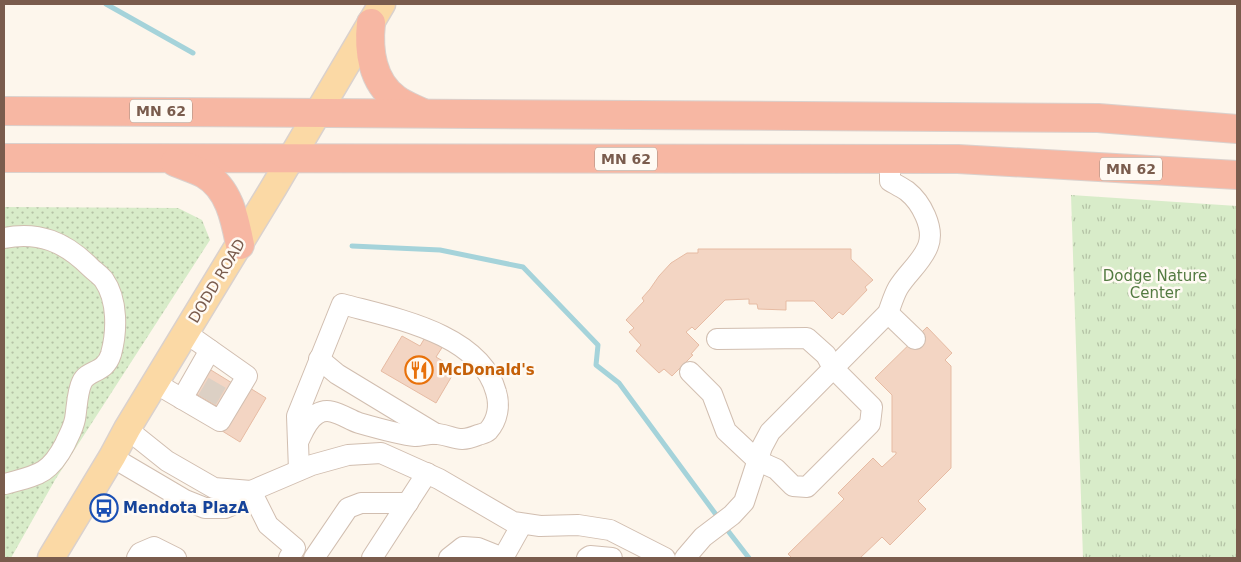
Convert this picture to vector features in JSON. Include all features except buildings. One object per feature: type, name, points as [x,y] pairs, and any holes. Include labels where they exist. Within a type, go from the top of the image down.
[{"type":"highway","points":[[377,13],[370,40],[371,56],[375,71],[381,83],[395,99],[421,112]]},
{"type":"highway","name":"MN 62","points":[[4,111],[421,112],[1098,118],[1237,129]]},
{"type":"highway","name":"MN 62","points":[[4,158],[890,159],[960,160],[1237,175]]},
{"type":"highway","points":[[167,158],[205,175],[217,185],[226,197],[232,210],[240,245]]},
{"type":"main road","name":"DODD ROAD","points":[[51,558],[127,429],[240,245],[377,13]]},
{"type":"lane","points":[[686,557],[703,537],[732,515],[744,502],[762,447],[770,432],[888,313],[898,288],[928,246],[927,221],[919,205],[908,192],[890,181],[890,159]]},
{"type":"lane","points":[[4,238],[12,236],[42,237],[63,245],[83,260],[104,280],[111,296],[115,320],[110,356],[104,366],[97,372],[88,374],[82,382],[73,429],[59,442],[58,458],[46,470],[36,476],[5,484]]},
{"type":"lane","points":[[298,442],[308,422],[317,414],[328,411],[338,413],[358,423],[415,436],[436,434],[465,440],[487,432],[498,415],[499,401],[493,379],[477,360],[461,348],[427,328],[342,304],[297,416],[299,470]]},
{"type":"lane","points":[[888,313],[915,339]]},
{"type":"lane","points":[[155,383],[182,399],[205,405],[220,421],[247,376],[225,370],[210,350],[186,333]]},
{"type":"lane","points":[[690,372],[712,394],[726,431],[758,461],[776,469],[793,486],[807,486],[870,424],[872,407],[833,368],[826,355],[807,338],[718,339]]},
{"type":"lane","points":[[182,399],[210,350]]},
{"type":"lane","points":[[319,359],[337,374],[436,434]]},
{"type":"lane","points":[[127,429],[167,461],[214,488],[251,491]]},
{"type":"lane","points":[[112,457],[185,500],[205,508],[225,508],[237,503],[251,491],[312,465],[348,455],[381,453],[439,479],[513,522],[540,526],[578,525],[610,530],[665,558]]},
{"type":"lane","points":[[372,558],[427,474]]},
{"type":"lane","points":[[251,491],[268,525],[302,556],[348,508],[361,503],[408,503]]},
{"type":"lane","points":[[449,558],[463,547],[478,548],[503,558],[522,524]]},
{"type":"lane","points":[[137,558],[140,553],[154,547],[176,558]]},
{"type":"lane","points":[[587,558],[590,556],[612,558]]},
{"type":"green space","name":"Dodge Nature Center","points":[[1071,195],[1237,206],[1237,558],[1083,558]]},
{"type":"green space","points":[[4,207],[178,208],[202,220],[210,240],[55,480],[11,558],[4,558]]},
{"type":"waterway","points":[[106,4],[193,53]]},
{"type":"waterway","points":[[352,246],[440,250],[523,267],[598,345],[596,365],[619,383],[720,520]]},
{"type":"waterway","points":[[725,527],[749,558]]},
{"type":"tunnel","points":[[207,400],[221,376]]},
{"type":"place","name":"McDonald's","points":[[419,370]]},
{"type":"place","name":"Mendota PlazA","points":[[104,508]]}]
